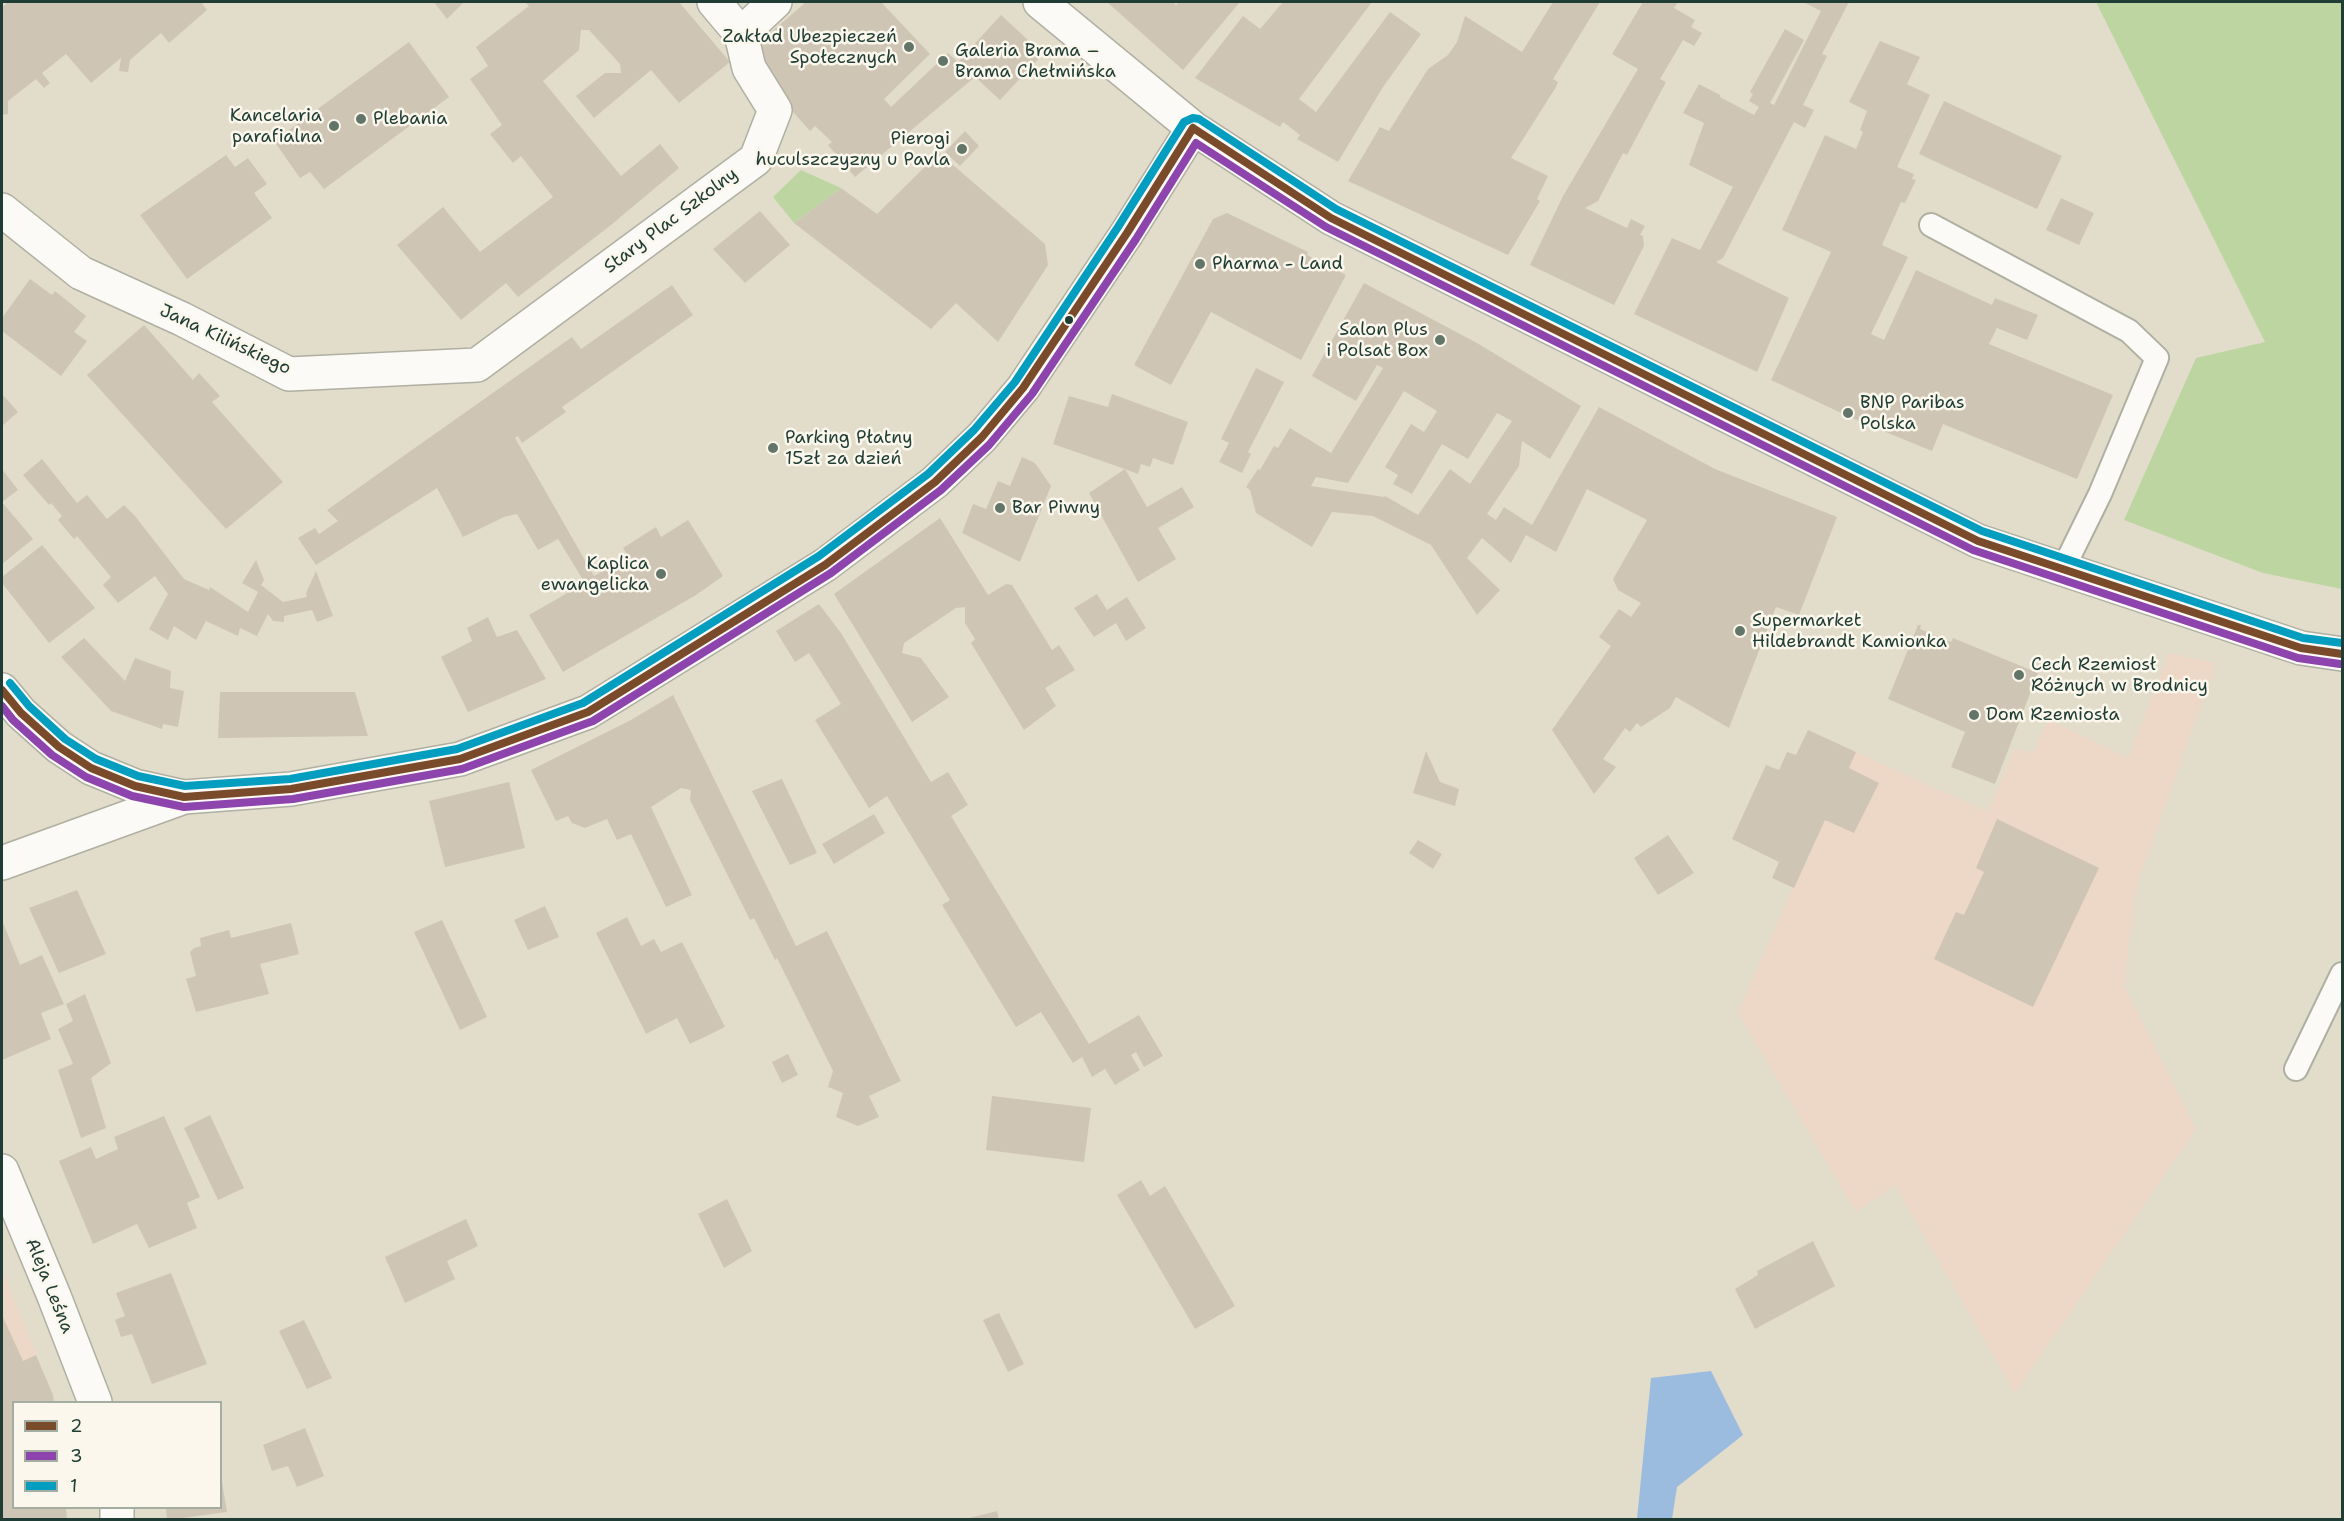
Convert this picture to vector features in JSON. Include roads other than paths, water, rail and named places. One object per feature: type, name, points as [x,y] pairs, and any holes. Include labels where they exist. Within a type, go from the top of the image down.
[{"type":"street","points":[[714,2],[741,34],[775,2]]},
{"type":"street","points":[[1040,2],[1193,128],[1331,218],[1978,541],[2301,648],[2343,654]]},
{"type":"street","name":"Stary Plac Szkolny","points":[[477,365],[756,159],[775,110],[748,68],[741,34]]},
{"type":"street","points":[[2,863],[184,797],[291,789],[460,759],[588,712],[825,565],[935,482],[982,437],[1023,388],[1127,233],[1193,128]]},
{"type":"street","name":"Jana Kilińskiego","points":[[2,210],[81,273],[182,319],[289,374],[477,365]]},
{"type":"street","points":[[2,690],[21,713],[59,747],[90,768],[135,786],[184,797]]},
{"type":"street","name":"Aleja Leśna","points":[[2,1171],[95,1401]]},
{"type":"lane","points":[[1931,225],[2129,331],[2157,358],[2100,494],[2063,569]]},
{"type":"lane","points":[[2296,1069],[2343,974]]},
{"type":"water","points":[[1711,1371],[1743,1435],[1677,1487],[1672,1519],[1637,1519],[1651,1378]]},
{"type":"place","name":"Zakład Ubezpieczeń Społecznych","points":[[909,47]]},
{"type":"place","name":"Galeria Brama – Brama Chełmińska","points":[[943,61]]},
{"type":"place","name":"Plebania","points":[[361,119]]},
{"type":"place","name":"Kancelaria parafialna","points":[[334,126]]},
{"type":"place","name":"Pierogi huculszczyzny u Pavla","points":[[962,149]]},
{"type":"place","name":"Pharma - Land","points":[[1200,264]]},
{"type":"place","name":"Salon Plus i Polsat Box","points":[[1440,340]]},
{"type":"place","name":"BNP Paribas Polska","points":[[1848,413]]},
{"type":"place","name":"Parking Płatny 15zł za dzień","points":[[773,448]]},
{"type":"place","name":"Bar Piwny","points":[[1000,508]]},
{"type":"place","name":"Kaplica ewangelicka","points":[[661,574]]},
{"type":"place","name":"Supermarket Hildebrandt Kamionka","points":[[1740,631]]},
{"type":"place","name":"Cech Rzemiosł Różnych w Brodnicy","points":[[2019,675]]},
{"type":"place","name":"Dom Rzemiosła","points":[[1974,715]]}]
